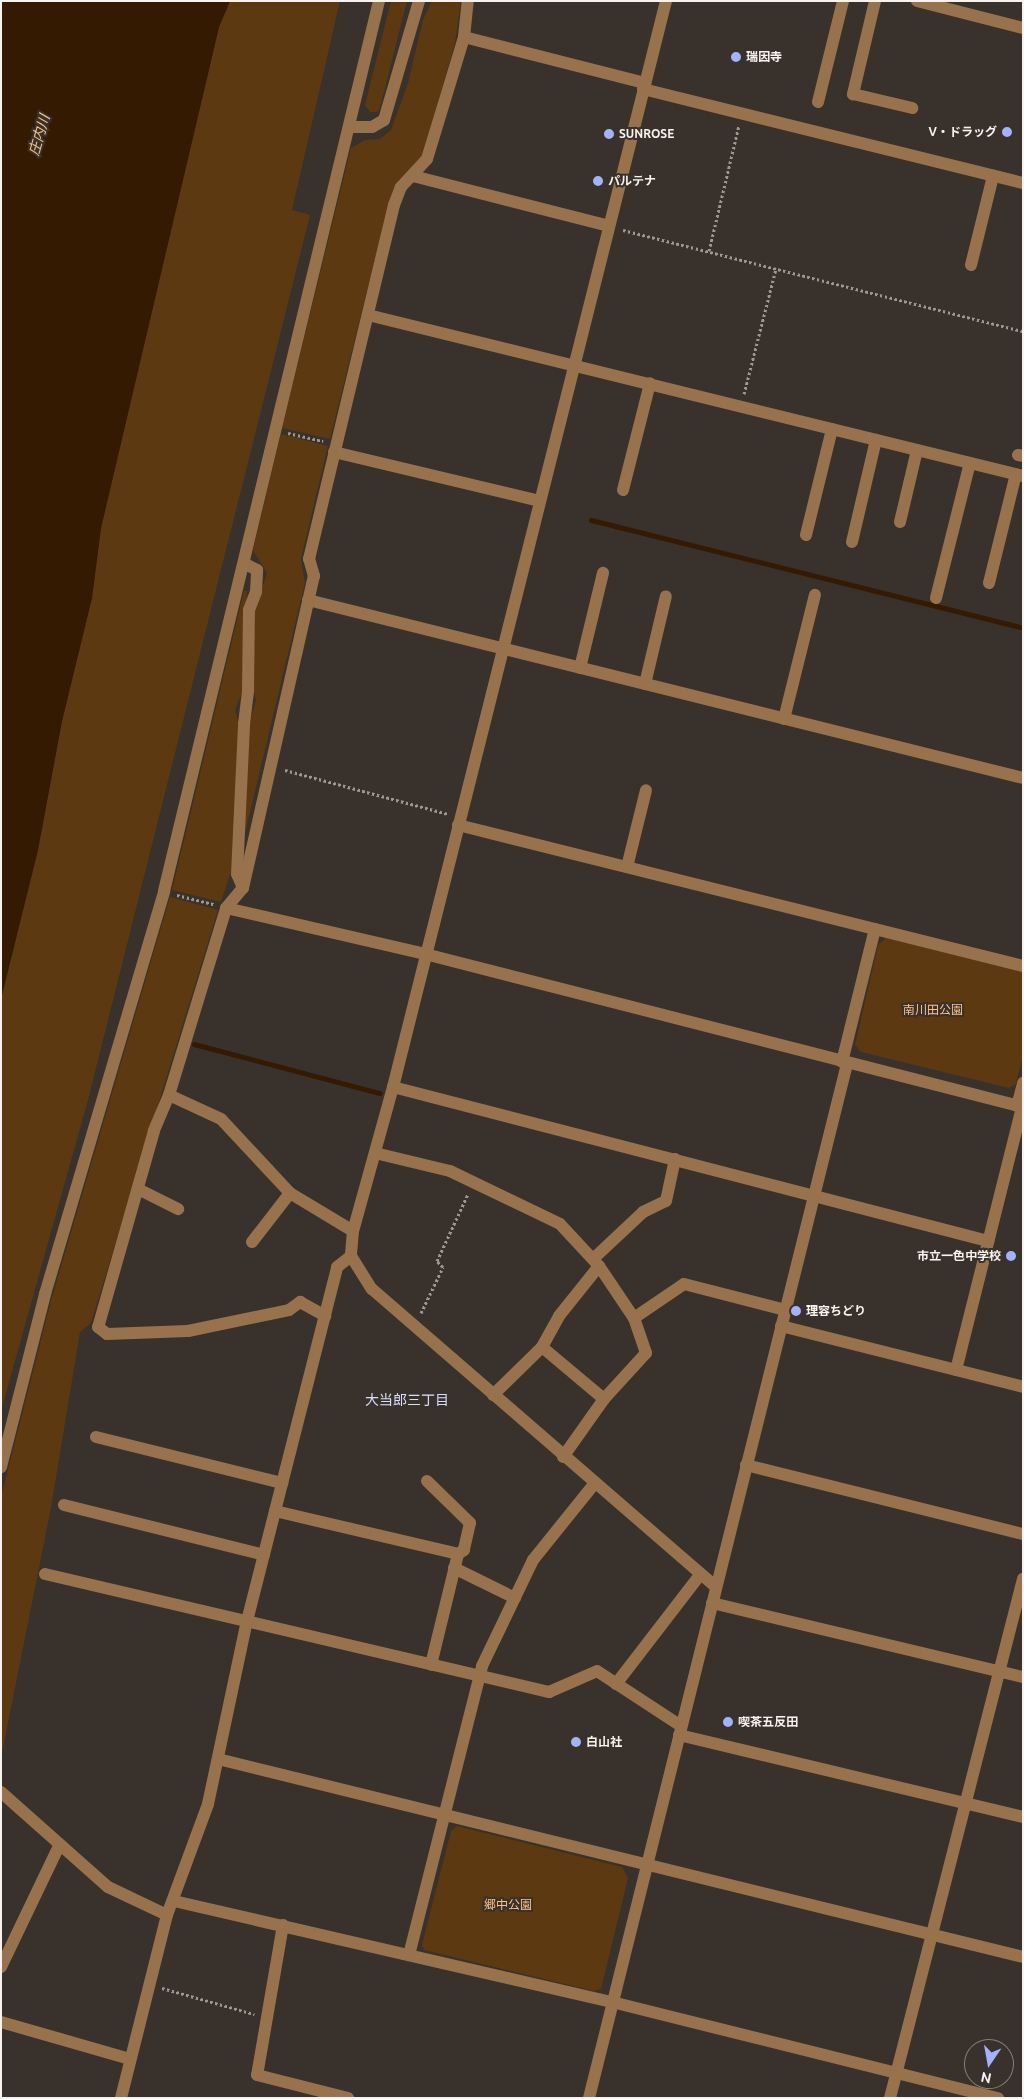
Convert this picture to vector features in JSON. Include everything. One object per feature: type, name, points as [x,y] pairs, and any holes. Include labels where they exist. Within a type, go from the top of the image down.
[{"type":"street","points":[[1,1467],[45,1294],[164,891],[278,430],[351,127],[379,1]]},
{"type":"street","points":[[351,127],[372,127],[384,120],[419,1]]},
{"type":"street","points":[[325,1316],[300,1302],[289,1310],[188,1331],[107,1334],[98,1327],[154,1131],[169,1095],[226,908],[243,888],[314,576],[310,559],[394,205],[400,187],[413,176],[427,159],[464,37],[468,1]]},
{"type":"street","points":[[666,1],[393,1087],[353,1231],[351,1256],[365,1283],[700,1576],[716,1587]]},
{"type":"street","points":[[818,102],[843,1]]},
{"type":"street","points":[[875,1],[852,94],[912,108]]},
{"type":"street","points":[[917,1],[1023,28]]},
{"type":"street","points":[[464,37],[742,114],[1023,183]]},
{"type":"street","points":[[413,176],[609,226]]},
{"type":"street","points":[[972,264],[993,176]]},
{"type":"street","points":[[368,315],[1019,475],[989,583]]},
{"type":"street","points":[[623,490],[650,383]]},
{"type":"street","points":[[806,535],[832,429]]},
{"type":"street","points":[[852,542],[876,440]]},
{"type":"street","points":[[336,448],[539,501]]},
{"type":"street","points":[[900,522],[917,450]]},
{"type":"street","points":[[936,598],[970,463]]},
{"type":"street","points":[[243,888],[237,874],[243,734],[248,690],[249,610],[256,592],[257,570],[245,564]]},
{"type":"street","points":[[580,668],[603,573]]},
{"type":"street","points":[[784,719],[815,595]]},
{"type":"street","points":[[645,684],[666,596]]},
{"type":"street","points":[[308,600],[1023,778]]},
{"type":"street","points":[[628,867],[646,790]]},
{"type":"street","points":[[459,821],[628,867],[1023,966]]},
{"type":"street","points":[[226,908],[425,954],[1021,1107]]},
{"type":"street","points":[[589,2098],[814,1195],[875,929]]},
{"type":"street","points":[[956,1370],[1021,1107],[1023,1083]]},
{"type":"street","points":[[393,1087],[988,1241]]},
{"type":"street","points":[[169,1095],[221,1118],[290,1193],[353,1231]]},
{"type":"street","points":[[375,1153],[450,1171],[560,1224],[596,1262],[634,1318],[646,1353],[604,1399],[563,1457]]},
{"type":"street","points":[[493,1396],[542,1347],[559,1316],[596,1262],[643,1212],[666,1202],[675,1159]]},
{"type":"street","points":[[138,1189],[178,1209]]},
{"type":"street","points":[[252,1242],[290,1193]]},
{"type":"street","points":[[121,2098],[167,1914],[174,1901],[208,1804],[247,1621],[337,1267],[351,1256]]},
{"type":"street","points":[[634,1318],[684,1284],[785,1310]]},
{"type":"street","points":[[781,1326],[1023,1387]]},
{"type":"street","points":[[542,1347],[604,1399]]},
{"type":"street","points":[[96,1437],[282,1484]]},
{"type":"street","points":[[746,1466],[1023,1534]]},
{"type":"street","points":[[427,1481],[470,1523],[464,1550],[458,1554],[454,1568],[431,1665]]},
{"type":"street","points":[[409,1955],[480,1677],[533,1560],[594,1484]]},
{"type":"street","points":[[64,1505],[264,1555]]},
{"type":"street","points":[[275,1511],[458,1554]]},
{"type":"street","points":[[454,1568],[515,1598]]},
{"type":"street","points":[[45,1574],[549,1692],[597,1672],[680,1730],[1023,1818]]},
{"type":"street","points":[[616,1684],[700,1576]]},
{"type":"street","points":[[890,2098],[1023,1579]]},
{"type":"street","points":[[712,1603],[1023,1676]]},
{"type":"street","points":[[218,1759],[1023,1957]]},
{"type":"street","points":[[1,1792],[108,1888],[167,1914]]},
{"type":"street","points":[[1,1967],[60,1844]]},
{"type":"street","points":[[174,1901],[612,2002],[998,2098]]},
{"type":"street","points":[[282,1925],[257,2075],[348,2098]]},
{"type":"street","points":[[1,2022],[130,2059]]},
{"type":"path","points":[[709,251],[742,114]]},
{"type":"path","points":[[609,226],[1023,331]]},
{"type":"path","points":[[741,406],[776,268]]},
{"type":"path","points":[[278,430],[336,448]]},
{"type":"path","points":[[270,766],[459,821]]},
{"type":"path","points":[[164,891],[226,908]]},
{"type":"path","points":[[414,1326],[443,1267],[437,1261],[474,1182]]},
{"type":"path","points":[[149,1984],[267,2017]]},
{"type":"green space","points":[[230,1],[340,1],[292,210],[310,215],[88,1100],[1,1411],[1,999],[38,850],[62,721],[92,598],[101,528],[219,27]]},
{"type":"green space","points":[[391,1],[407,1],[380,108],[377,112],[370,112],[365,105]]},
{"type":"green space","points":[[432,1],[461,1],[455,43],[422,157],[377,251],[330,439],[282,428],[351,148],[365,140],[380,139],[391,130],[408,83],[423,20]]},
{"type":"green space","points":[[281,434],[328,446],[301,559],[305,583],[243,841],[249,725],[256,700],[253,688],[255,611],[267,573],[253,550]]},
{"type":"green space","points":[[244,591],[247,591],[243,690],[235,710],[240,728],[231,871],[221,902],[172,890]]},
{"type":"green space","points":[[170,897],[218,910],[91,1323],[80,1332],[51,1508],[1,1758],[1,1497],[52,1297]]},
{"type":"green space","name":"南川田公園","points":[[886,938],[1023,972],[1023,1055],[1016,1084],[1009,1088],[861,1052],[855,1045],[878,945]]},
{"type":"green space","name":"郷中公園","points":[[457,1826],[622,1867],[628,1878],[601,1989],[594,1991],[424,1950],[422,1945],[451,1831]]},
{"type":"water","name":"庄内川","points":[[1,1],[230,1],[219,27],[101,528],[92,598],[62,721],[38,850],[1,999]]},
{"type":"waterway","points":[[591,520],[1023,628]]},
{"type":"waterway","points":[[194,1044],[380,1093]]},
{"type":"place","name":"瑞因寺","points":[[736,57]]},
{"type":"place","name":"V・ドラッグ","points":[[1007,132]]},
{"type":"place","name":"SUNROSE","points":[[609,134]]},
{"type":"place","name":"パルテナ","points":[[598,181]]},
{"type":"place","name":"市立一色中学校","points":[[1011,1256]]},
{"type":"place","name":"理容ちどり","points":[[796,1311]]},
{"type":"place","name":"喫茶五反田","points":[[728,1722]]},
{"type":"place","name":"白山社","points":[[576,1742]]},
{"type":"district","name":"大当郎三丁目","points":[[407,1400]]}]
